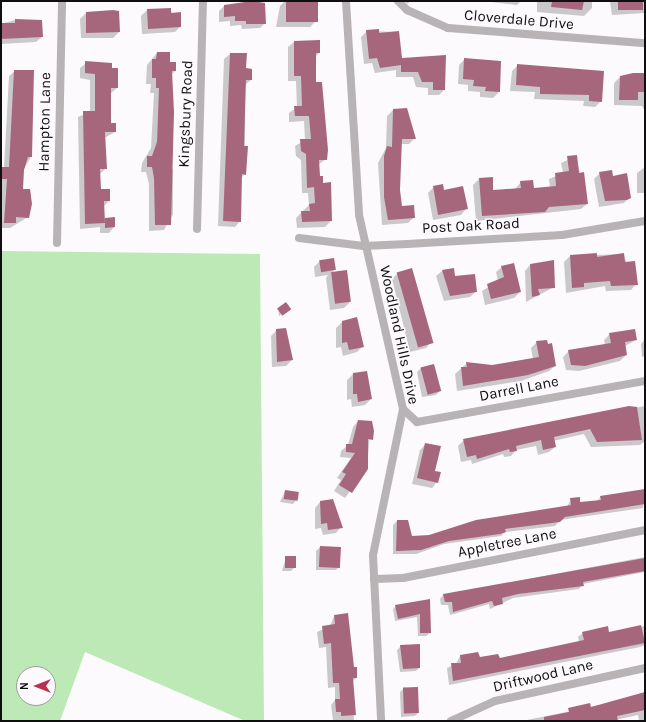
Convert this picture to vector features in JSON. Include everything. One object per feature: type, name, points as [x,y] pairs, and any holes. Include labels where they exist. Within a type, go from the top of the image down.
[{"type":"street","name":"Hampton Lane","points":[[57,243],[62,1]]},
{"type":"street","name":"Kingsbury Road","points":[[197,229],[203,1]]},
{"type":"street","name":"Woodland Hills Drive","points":[[346,1],[359,215],[364,246],[403,409],[377,531],[374,579],[382,721]]},
{"type":"street","name":"Cloverdale Drive","points":[[398,1],[407,10],[448,28],[645,44]]},
{"type":"street","name":"Post Oak Road","points":[[299,238],[364,246],[562,235],[645,221]]},
{"type":"street","name":"Darrell Lane","points":[[403,409],[417,422],[645,381]]},
{"type":"street","name":"Appletree Lane","points":[[374,579],[404,578],[645,530]]},
{"type":"street","name":"Driftwood Lane","points":[[451,721],[495,701],[645,668]]},
{"type":"green space","points":[[1,251],[260,254],[264,721],[245,721],[85,652],[60,721],[1,721]]},
{"type":"building","points":[[252,1],[265,3],[266,24],[246,24],[246,21],[235,21],[235,16],[224,17],[224,5]]},
{"type":"building","points":[[286,1],[318,1],[318,22],[286,22]]},
{"type":"building","points":[[552,1],[584,1],[582,10],[551,7]]},
{"type":"building","points":[[618,1],[643,1],[643,10],[618,10]]},
{"type":"building","points":[[171,8],[171,13],[181,12],[181,27],[148,29],[147,9]]},
{"type":"building","points":[[119,11],[120,32],[86,33],[86,12]]},
{"type":"building","points":[[15,19],[42,20],[43,37],[1,39],[1,23],[15,23]]},
{"type":"building","points":[[379,29],[379,33],[399,31],[402,58],[446,55],[445,90],[433,90],[433,82],[422,82],[418,72],[401,72],[401,65],[380,68],[377,58],[369,59],[366,30]]},
{"type":"building","points":[[320,40],[320,53],[316,53],[316,82],[322,82],[328,150],[327,160],[319,160],[320,176],[323,176],[323,183],[331,182],[332,221],[302,222],[301,211],[310,211],[309,204],[315,203],[314,187],[307,188],[306,154],[301,151],[300,139],[311,139],[309,116],[295,116],[294,106],[302,106],[301,76],[294,76],[294,41]]},
{"type":"building","points":[[157,52],[170,52],[170,62],[176,62],[176,71],[172,71],[174,112],[171,225],[155,225],[154,178],[152,167],[147,167],[147,156],[152,156],[157,142],[159,88],[156,88],[156,78],[152,78],[152,59],[156,59]]},
{"type":"building","points":[[230,53],[247,53],[246,68],[252,69],[252,80],[246,80],[244,146],[248,146],[246,175],[242,174],[241,222],[223,221]]},
{"type":"building","points":[[464,58],[501,61],[500,92],[485,91],[486,87],[473,86],[474,80],[463,79]]},
{"type":"building","points":[[85,61],[112,63],[112,68],[118,68],[118,88],[111,88],[111,123],[116,123],[116,132],[105,132],[107,169],[100,169],[101,189],[110,189],[110,201],[104,201],[105,223],[85,224],[83,111],[95,111],[95,74],[85,73]]},
{"type":"building","points":[[517,64],[604,71],[602,102],[589,101],[589,95],[540,94],[540,87],[516,85]]},
{"type":"building","points":[[14,70],[34,70],[32,157],[28,157],[24,170],[23,189],[30,189],[32,204],[29,218],[16,217],[16,223],[4,223],[7,179],[1,179],[1,167],[9,167]]},
{"type":"building","points":[[633,73],[645,73],[645,92],[638,92],[638,100],[619,100],[620,76]]},
{"type":"building","points":[[407,108],[416,139],[402,139],[400,190],[402,206],[414,205],[415,218],[388,220],[384,197],[384,156],[387,146],[392,147],[393,109]]},
{"type":"building","points":[[577,155],[579,173],[584,172],[588,204],[549,207],[545,212],[482,216],[479,178],[493,177],[493,190],[521,188],[520,181],[533,180],[534,188],[556,186],[555,173],[569,171],[567,156]]},
{"type":"building","points":[[612,170],[613,176],[627,173],[631,198],[627,200],[605,201],[599,172]]},
{"type":"building","points":[[443,184],[444,190],[463,186],[468,209],[438,215],[433,186]]},
{"type":"building","points":[[115,217],[115,227],[105,228],[105,218]]},
{"type":"building","points":[[597,253],[597,257],[624,253],[625,262],[635,261],[638,285],[611,286],[610,281],[584,283],[584,287],[572,288],[570,255]]},
{"type":"building","points":[[334,258],[336,270],[321,272],[319,260]]},
{"type":"building","points":[[554,260],[555,288],[538,289],[540,295],[532,297],[530,264]]},
{"type":"building","points":[[514,263],[521,292],[491,299],[487,284],[504,277],[501,266]]},
{"type":"building","points":[[412,268],[433,343],[418,347],[397,272]]},
{"type":"building","points":[[454,268],[455,276],[475,274],[477,292],[450,296],[442,270]]},
{"type":"building","points":[[347,270],[351,302],[335,304],[331,272]]},
{"type":"building","points":[[286,302],[291,309],[282,316],[277,308]]},
{"type":"building","points":[[357,317],[364,347],[349,350],[347,342],[342,343],[342,321]]},
{"type":"building","points":[[286,328],[293,360],[277,362],[276,329]]},
{"type":"building","points":[[635,329],[637,340],[625,342],[627,355],[585,366],[571,365],[568,350],[611,343],[609,333]]},
{"type":"building","points":[[547,340],[548,344],[552,343],[556,366],[528,375],[463,386],[461,367],[467,367],[466,362],[492,365],[539,357],[536,341]]},
{"type":"building","points":[[434,364],[441,391],[428,395],[420,368]]},
{"type":"building","points":[[367,371],[372,399],[358,402],[357,394],[353,394],[353,373]]},
{"type":"building","points":[[629,406],[637,407],[642,440],[597,442],[590,429],[554,437],[556,447],[543,450],[541,440],[516,446],[517,451],[510,452],[509,449],[477,459],[476,455],[467,457],[463,439]]},
{"type":"building","points":[[358,420],[372,421],[374,431],[373,440],[368,439],[368,469],[352,493],[339,485],[346,474],[342,472],[355,453],[346,452],[346,444],[352,444]]},
{"type":"building","points":[[425,443],[441,446],[435,471],[441,472],[438,483],[417,478]]},
{"type":"building","points":[[645,489],[645,504],[565,517],[560,522],[505,529],[506,532],[500,534],[449,541],[421,550],[396,551],[397,520],[408,520],[412,536],[429,535],[476,520],[571,505],[570,498],[580,497],[580,502],[601,500],[600,496]]},
{"type":"building","points":[[285,490],[299,492],[298,501],[284,499]]},
{"type":"building","points":[[333,499],[343,528],[328,530],[327,523],[321,524],[320,501]]},
{"type":"building","points":[[320,546],[341,547],[340,568],[319,567]]},
{"type":"building","points":[[285,556],[296,556],[296,568],[285,568]]},
{"type":"building","points":[[645,558],[645,571],[583,582],[584,586],[518,594],[502,598],[503,604],[494,606],[492,601],[453,612],[452,602],[445,602],[443,594]]},
{"type":"building","points":[[430,599],[431,633],[420,633],[420,614],[398,619],[395,605]]},
{"type":"building","points":[[348,613],[354,667],[357,667],[357,678],[353,678],[356,715],[341,716],[341,712],[336,712],[335,699],[340,699],[339,683],[333,683],[331,643],[324,644],[322,626],[335,624],[334,615]]},
{"type":"building","points":[[641,625],[645,643],[453,681],[451,663],[461,663],[460,655],[478,652],[480,657],[498,654],[500,658],[584,640],[582,632],[608,626],[609,632]]},
{"type":"building","points":[[420,644],[420,668],[403,669],[400,645]]},
{"type":"building","points":[[418,687],[419,713],[404,714],[403,688]]},
{"type":"building","points":[[645,692],[645,710],[617,716],[618,721],[544,721],[544,717],[569,712],[568,708],[590,703],[591,707]]}]
